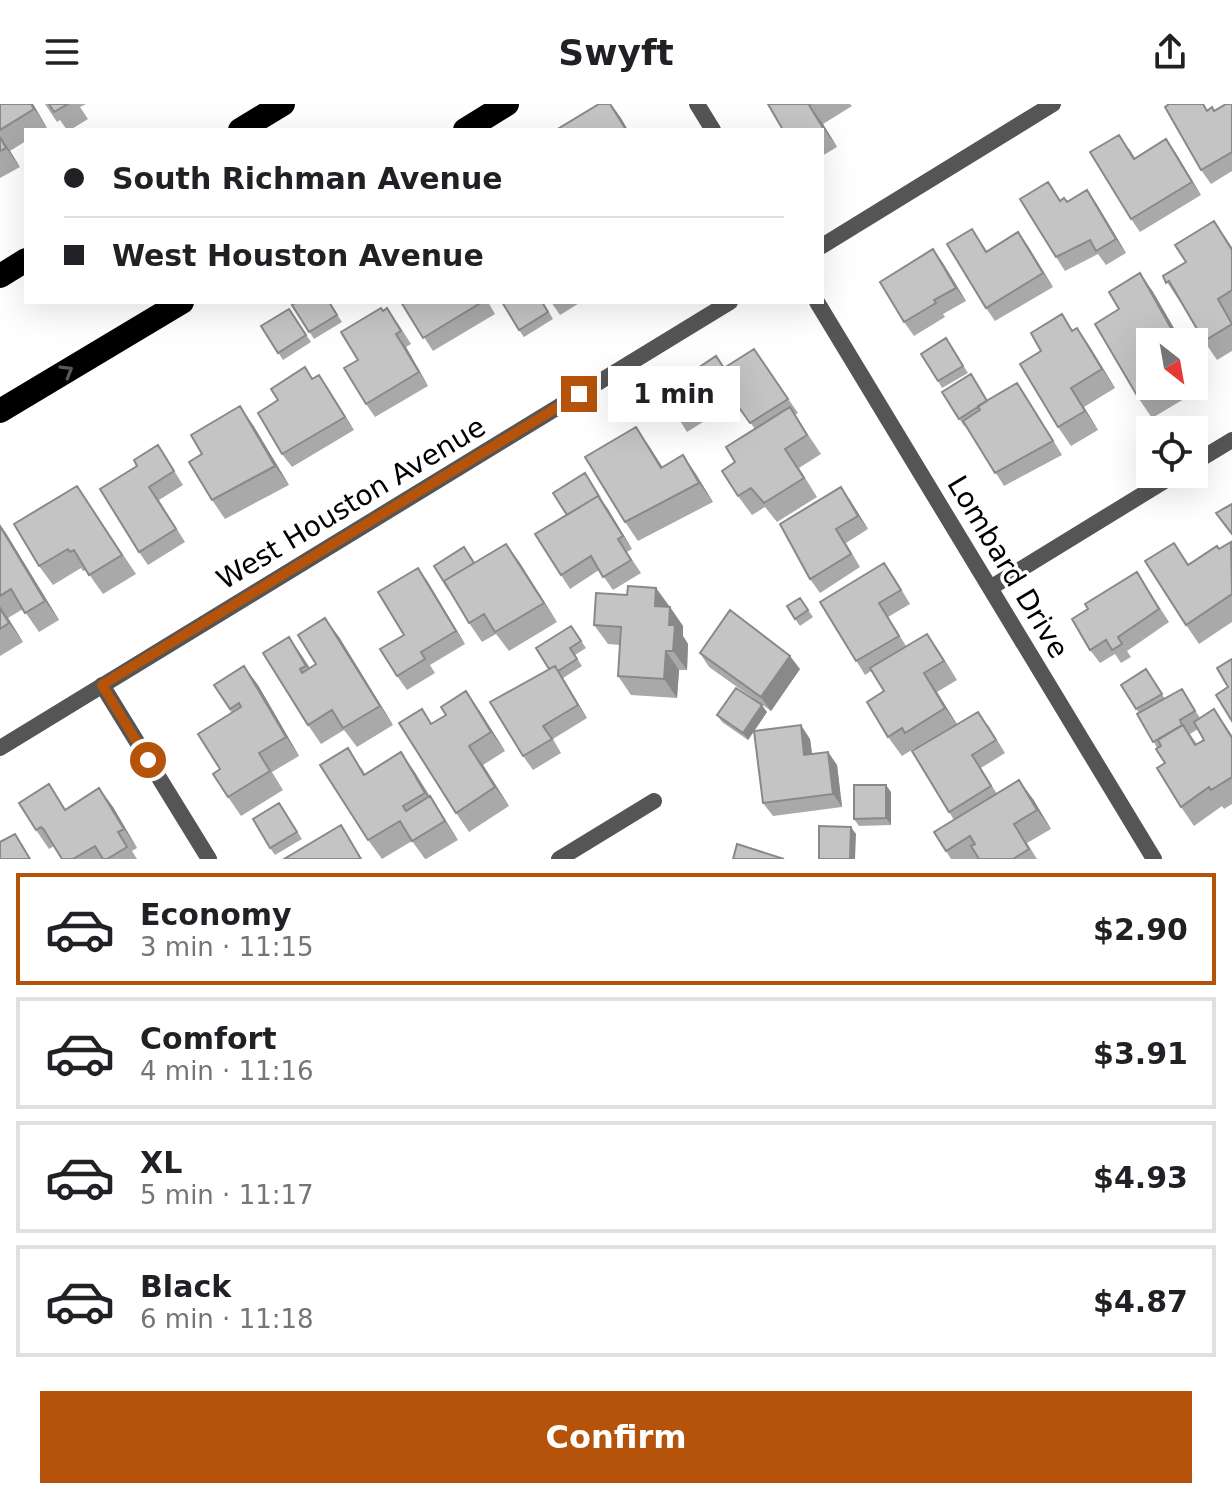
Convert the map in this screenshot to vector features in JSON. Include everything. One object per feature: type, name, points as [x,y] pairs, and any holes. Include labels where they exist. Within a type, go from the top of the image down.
[{"type":"highway","points":[[243,128],[283,104]]},
{"type":"highway","points":[[468,128],[507,104]]},
{"type":"highway","points":[[0,276],[24,261]]},
{"type":"highway","points":[[0,411],[179,304]]},
{"type":"street","points":[[697,104],[712,128]]},
{"type":"street","points":[[824,245],[1053,104]]},
{"type":"street","name":"West Houston Avenue","points":[[0,748],[727,304]]},
{"type":"street","name":"Lombard Drive","points":[[818,304],[1154,859]]},
{"type":"street","points":[[1208,455],[1232,440]]},
{"type":"street","points":[[990,588],[1153,488]]},
{"type":"street","points":[[102,685],[209,859]]},
{"type":"street","points":[[559,859],[654,801]]},
{"type":"building","points":[[0,104],[31,104],[34,109],[0,130]]},
{"type":"building","points":[[49,104],[68,104],[54,112]]},
{"type":"building","points":[[599,104],[610,104],[625,128],[559,128]]},
{"type":"building","points":[[768,104],[811,104],[823,128],[782,128]]},
{"type":"building","points":[[1169,104],[1203,104],[1207,111],[1212,107],[1214,111],[1232,104],[1232,152],[1201,170],[1165,107]]},
{"type":"building","points":[[1119,135],[1134,159],[1166,139],[1192,182],[1131,219],[1090,152]]},
{"type":"building","points":[[0,137],[6,148],[0,151]]},
{"type":"building","points":[[1048,182],[1060,201],[1064,198],[1067,202],[1087,190],[1116,239],[1096,251],[1090,240],[1056,257],[1020,199]]},
{"type":"building","points":[[1214,221],[1232,250],[1232,290],[1218,299],[1232,324],[1208,339],[1208,328],[1196,328],[1163,276],[1186,262],[1175,245]]},
{"type":"building","points":[[972,229],[986,252],[1018,232],[1043,273],[986,308],[947,244]]},
{"type":"building","points":[[933,249],[956,288],[904,322],[880,282]]},
{"type":"building","points":[[1140,273],[1171,328],[1136,328],[1136,394],[1095,324],[1119,309],[1109,292]]},
{"type":"building","points":[[330,304],[337,315],[309,332],[292,305]]},
{"type":"building","points":[[402,304],[479,304],[423,338]]},
{"type":"building","points":[[503,304],[543,304],[548,312],[519,330]]},
{"type":"building","points":[[381,308],[383,311],[387,308],[401,331],[396,334],[419,372],[366,404],[344,368],[358,360],[341,332]]},
{"type":"building","points":[[289,309],[306,335],[278,353],[261,326]]},
{"type":"building","points":[[1062,314],[1072,331],[1077,328],[1102,369],[1071,388],[1085,411],[1058,427],[1020,364],[1041,351],[1031,333]]},
{"type":"building","points":[[946,338],[963,366],[938,381],[921,354]]},
{"type":"building","points":[[754,349],[788,399],[750,423],[720,381],[699,393],[704,402],[678,418],[662,392],[716,356],[724,368]]},
{"type":"building","points":[[305,367],[312,379],[319,375],[345,417],[282,454],[258,413],[278,400],[271,389]]},
{"type":"building","points":[[971,374],[987,401],[959,419],[942,392]]},
{"type":"building","points":[[1017,383],[1053,441],[995,473],[963,421],[980,410],[978,406]]},
{"type":"building","points":[[240,406],[275,466],[212,500],[189,462],[202,454],[191,435]]},
{"type":"building","points":[[790,407],[807,435],[785,449],[804,478],[764,503],[751,488],[738,496],[722,471],[735,462],[726,447]]},
{"type":"building","points":[[636,427],[661,468],[683,455],[699,483],[625,522],[585,457]]},
{"type":"building","points":[[158,445],[174,471],[149,487],[176,529],[139,552],[100,489],[137,466],[134,460]]},
{"type":"building","points":[[585,473],[600,498],[598,496],[567,515],[553,493]]},
{"type":"building","points":[[77,486],[122,555],[89,575],[74,550],[70,552],[68,549],[39,566],[14,524]]},
{"type":"building","points":[[841,487],[858,516],[836,529],[851,554],[810,579],[780,524]]},
{"type":"building","points":[[598,496],[623,536],[618,539],[631,560],[603,577],[591,556],[561,575],[535,534]]},
{"type":"building","points":[[1232,504],[1232,534],[1216,513]]},
{"type":"building","points":[[0,526],[45,601],[25,613],[11,589],[0,596]]},
{"type":"building","points":[[1231,542],[1232,594],[1186,625],[1145,561],[1174,543],[1188,565],[1217,546],[1219,549]]},
{"type":"building","points":[[506,544],[544,603],[495,632],[484,614],[469,623],[444,581]]},
{"type":"building","points":[[464,547],[474,563],[444,581],[449,590],[434,566]]},
{"type":"building","points":[[884,563],[901,590],[879,603],[899,636],[856,661],[820,602]]},
{"type":"building","points":[[418,568],[456,631],[421,652],[425,659],[397,676],[380,649],[404,635],[378,592]]},
{"type":"building","points":[[1137,572],[1159,609],[1118,637],[1122,644],[1112,650],[1106,640],[1090,650],[1072,619],[1088,609],[1085,604]]},
{"type":"building","points":[[628,586],[656,588],[655,606],[670,607],[669,625],[675,625],[673,651],[666,651],[664,679],[618,676],[621,627],[594,625],[596,593],[627,595]]},
{"type":"building","points":[[800,598],[808,610],[795,619],[787,606]]},
{"type":"building","points":[[0,608],[9,623],[0,629]]},
{"type":"building","points":[[730,610],[790,656],[761,697],[700,653]]},
{"type":"building","points":[[325,618],[380,706],[343,728],[332,710],[308,725],[263,653],[289,637],[306,666],[300,669],[302,673],[316,664],[298,635]]},
{"type":"building","points":[[571,626],[581,641],[570,648],[577,659],[558,671],[555,666],[549,669],[536,648]]},
{"type":"building","points":[[927,634],[944,661],[924,673],[945,708],[905,733],[902,728],[888,737],[867,702],[884,691],[870,668]]},
{"type":"building","points":[[1232,659],[1232,721],[1216,695],[1228,687],[1217,668]]},
{"type":"building","points":[[244,666],[286,737],[259,753],[270,771],[228,797],[213,774],[220,769],[198,734],[241,707],[239,703],[230,709],[214,685]]},
{"type":"building","points":[[555,666],[578,705],[543,726],[552,739],[523,756],[490,702]]},
{"type":"building","points":[[1146,669],[1162,694],[1136,709],[1121,685]]},
{"type":"building","points":[[736,688],[762,705],[743,733],[717,715]]},
{"type":"building","points":[[1182,689],[1195,711],[1180,720],[1182,725],[1153,742],[1137,714]]},
{"type":"building","points":[[466,691],[491,732],[469,746],[495,787],[456,813],[399,723],[422,709],[431,724],[446,715],[441,707]]},
{"type":"building","points":[[1214,709],[1232,738],[1232,777],[1211,790],[1209,787],[1181,807],[1157,768],[1165,763],[1156,749],[1161,746],[1158,740],[1183,725],[1195,745],[1204,740],[1194,722]]},
{"type":"building","points":[[978,712],[996,740],[972,755],[991,786],[949,812],[912,751]]},
{"type":"building","points":[[801,725],[804,755],[828,752],[833,794],[763,803],[754,731]]},
{"type":"building","points":[[348,748],[364,775],[401,752],[425,793],[403,806],[406,811],[430,796],[445,821],[412,841],[400,821],[368,840],[320,765]]},
{"type":"building","points":[[1019,780],[1037,810],[1014,824],[1029,849],[1013,859],[979,859],[971,846],[975,844],[970,836],[946,851],[934,832]]},
{"type":"building","points":[[49,784],[65,810],[99,788],[124,829],[118,832],[127,847],[107,859],[103,859],[95,846],[73,859],[62,859],[44,830],[41,827],[36,830],[19,803]]},
{"type":"building","points":[[854,785],[886,785],[886,818],[854,819]]},
{"type":"building","points":[[279,803],[297,832],[270,848],[253,819]]},
{"type":"building","points":[[341,825],[361,859],[284,859]]},
{"type":"building","points":[[819,826],[851,827],[850,859],[819,859]]},
{"type":"building","points":[[15,834],[30,859],[0,859],[0,842]]},
{"type":"building","points":[[737,844],[784,859],[733,859]]},
{"type":"route","points":[[148,760],[102,685],[579,394]]}]
